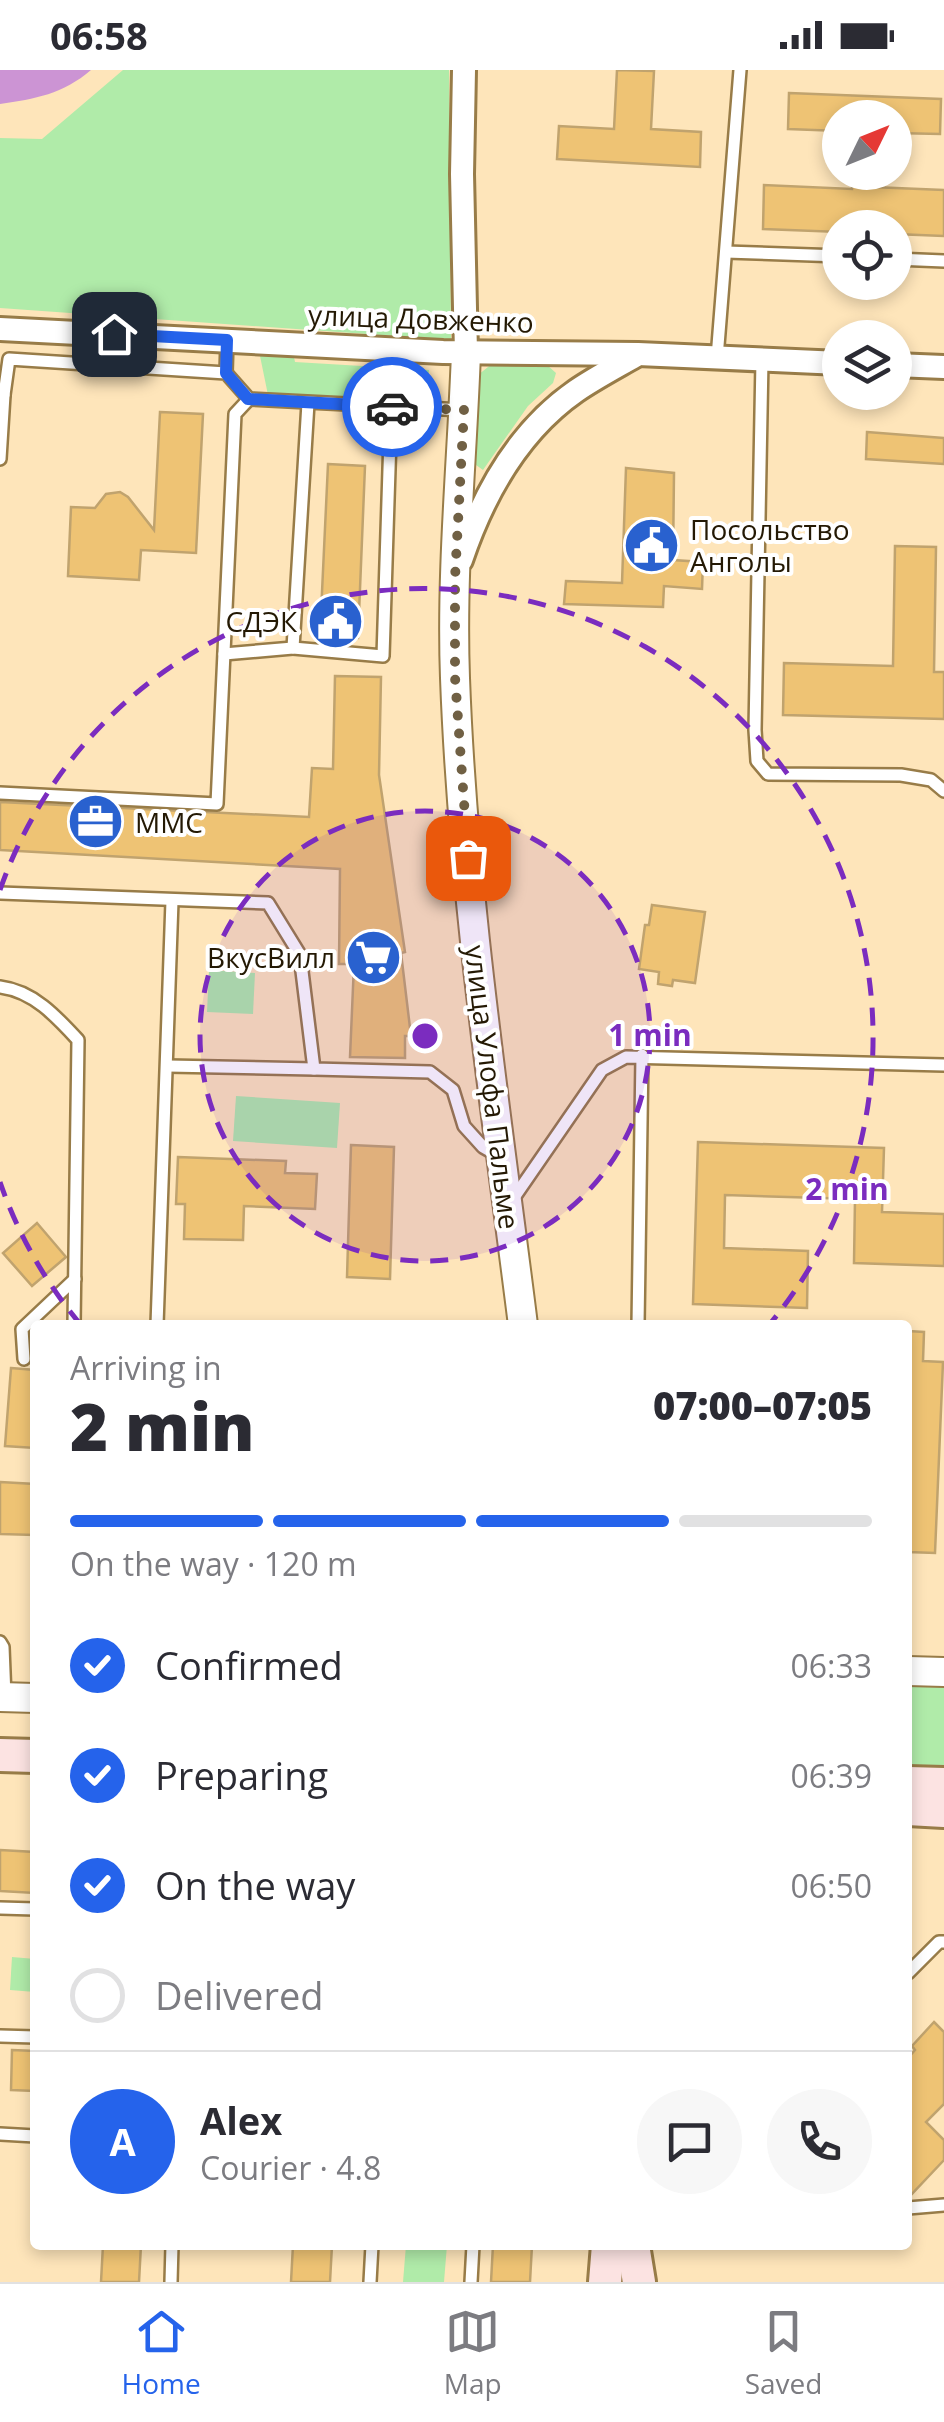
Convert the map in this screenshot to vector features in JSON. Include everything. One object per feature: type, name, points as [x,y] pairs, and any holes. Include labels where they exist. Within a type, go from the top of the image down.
[{"type":"main road","points":[[0,1755],[30,1756]]},
{"type":"main road","points":[[0,1774],[30,1775]]},
{"type":"main road","points":[[912,1783],[944,1784]]},
{"type":"main road","points":[[912,1810],[944,1811]]},
{"type":"main road","points":[[605,2282],[608,2250]]},
{"type":"main road","points":[[635,2250],[639,2282]]},
{"type":"street","name":"улица Улофа Пальме","points":[[464,70],[466,353],[455,578],[455,677],[473,930],[522,1320]]},
{"type":"street","name":"улица Довженко","points":[[0,329],[466,353],[638,354],[822,362]]},
{"type":"street","points":[[455,578],[472,526],[516,449],[545,416],[576,391],[638,354]]},
{"type":"street","points":[[912,366],[944,367]]},
{"type":"street","points":[[912,1671],[944,1672]]},
{"type":"street","points":[[2,1697],[30,1698]]},
{"type":"lane","points":[[718,358],[740,70]]},
{"type":"lane","points":[[726,252],[822,255]]},
{"type":"lane","points":[[912,260],[944,261]]},
{"type":"lane","points":[[227,340],[226,373],[248,399],[464,410]]},
{"type":"lane","points":[[0,459],[2,395],[10,359],[226,373]]},
{"type":"lane","points":[[762,360],[757,761],[768,774],[901,776],[932,780],[944,792]]},
{"type":"lane","points":[[0,794],[216,804],[235,414],[248,399]]},
{"type":"lane","points":[[293,648],[308,402]]},
{"type":"lane","points":[[224,654],[293,648],[383,656],[391,407]]},
{"type":"lane","points":[[0,893],[268,903],[300,955],[314,1069]]},
{"type":"lane","points":[[158,1320],[172,900]]},
{"type":"lane","points":[[0,987],[18,989],[54,1014],[78,1040],[74,1320]]},
{"type":"lane","points":[[638,1320],[642,1054]]},
{"type":"lane","points":[[508,1206],[602,1070],[626,1056],[944,1065]]},
{"type":"lane","points":[[168,1066],[430,1072],[453,1090],[464,1126],[482,1147],[500,1157]]},
{"type":"lane","points":[[32,1320],[74,1279]]},
{"type":"lane","points":[[24,1359],[22,1330],[30,1322]]},
{"type":"lane","points":[[0,1642],[2,1697]]},
{"type":"lane","points":[[0,1908],[30,1909]]},
{"type":"lane","points":[[912,1969],[938,1942],[944,1942]]},
{"type":"lane","points":[[0,2036],[30,2037]]},
{"type":"lane","points":[[0,2134],[30,2136]]},
{"type":"lane","points":[[912,2208],[944,2205]]},
{"type":"lane","points":[[171,2282],[172,2250]]},
{"type":"lane","points":[[370,2282],[372,2250]]},
{"type":"lane","points":[[471,2282],[472,2250]]},
{"type":"green space","points":[[123,70],[449,70],[451,340],[0,308],[0,138],[42,139]]},
{"type":"green space","points":[[260,356],[294,357],[295,362],[429,370],[427,406],[268,395]]},
{"type":"green space","points":[[493,363],[547,365],[556,373],[553,383],[528,406],[483,470],[476,465],[478,375]]},
{"type":"green space","points":[[209,970],[255,973],[253,1014],[207,1012]]},
{"type":"green space","points":[[236,1096],[340,1103],[337,1148],[233,1141]]},
{"type":"green space","points":[[912,1683],[944,1684],[944,1766],[912,1765]]},
{"type":"green space","points":[[12,1957],[30,1959],[30,1992],[10,1990]]},
{"type":"green space","points":[[406,2250],[447,2250],[444,2282],[403,2282]]},
{"type":"shaded area","points":[[0,70],[91,70],[48,94],[0,104]]},
{"type":"building","points":[[617,70],[654,71],[651,129],[701,132],[700,167],[557,159],[559,126],[614,129]]},
{"type":"building","points":[[789,93],[941,99],[940,134],[912,133],[912,100],[822,100],[822,130],[788,129]]},
{"type":"building","points":[[764,185],[822,190],[944,190],[944,236],[912,235],[912,210],[822,210],[822,231],[763,229]]},
{"type":"building","points":[[160,412],[203,414],[196,553],[141,550],[139,580],[68,576],[71,507],[95,508],[106,494],[120,492],[154,530]]},
{"type":"building","points":[[867,432],[944,438],[944,464],[866,459]]},
{"type":"building","points":[[328,464],[365,466],[358,638],[320,635]]},
{"type":"building","points":[[626,468],[674,473],[673,560],[703,562],[702,589],[664,586],[663,607],[564,604],[566,581],[622,583]]},
{"type":"building","points":[[895,546],[936,547],[934,672],[944,672],[944,719],[783,715],[784,663],[893,666]]},
{"type":"building","points":[[335,676],[381,677],[379,775],[405,952],[401,953],[411,1036],[405,1036],[405,1058],[350,1057],[354,964],[339,964],[340,869],[0,850],[0,802],[309,817],[312,768],[333,769]]},
{"type":"building","points":[[652,905],[705,912],[695,983],[673,980],[672,986],[658,984],[659,972],[639,969]]},
{"type":"building","points":[[698,1142],[884,1148],[882,1212],[944,1214],[944,1266],[854,1263],[855,1199],[725,1195],[724,1248],[808,1251],[807,1308],[693,1304]]},
{"type":"building","points":[[351,1145],[394,1147],[390,1279],[347,1277]]},
{"type":"building","points":[[178,1157],[286,1161],[285,1173],[317,1174],[315,1209],[244,1206],[243,1240],[184,1239],[185,1204],[176,1204]]},
{"type":"building","points":[[37,1223],[66,1257],[32,1286],[3,1253]]},
{"type":"building","points":[[912,1331],[924,1332],[923,1361],[943,1362],[935,1553],[912,1552]]},
{"type":"building","points":[[11,1368],[30,1370],[30,1448],[5,1446]]},
{"type":"building","points":[[0,1482],[30,1484],[30,1535],[0,1534]]},
{"type":"building","points":[[0,1850],[30,1852],[30,1893],[0,1891]]},
{"type":"building","points":[[934,2022],[944,2032],[944,2104],[926,2122],[944,2140],[944,2160],[912,2194],[915,2050],[912,2046]]},
{"type":"building","points":[[12,2050],[30,2051],[30,2091],[11,2090]]},
{"type":"building","points":[[103,2250],[141,2250],[139,2282],[101,2282]]},
{"type":"building","points":[[293,2250],[332,2250],[330,2282],[291,2282]]},
{"type":"building","points":[[493,2250],[532,2250],[530,2282],[491,2282]]},
{"type":"way so far","points":[[392,407],[464,410],[455,578],[455,677],[468,858]]},
{"type":"place","name":"Посольство Анголы","points":[[651,545]]},
{"type":"place","name":"СДЭК","points":[[336,621]]},
{"type":"place","name":"ММС","points":[[96,822]]},
{"type":"place","name":"ВкусВилл","points":[[374,957]]},
{"type":"route","points":[[114,334],[227,340],[226,373],[248,399],[392,407]]}]
